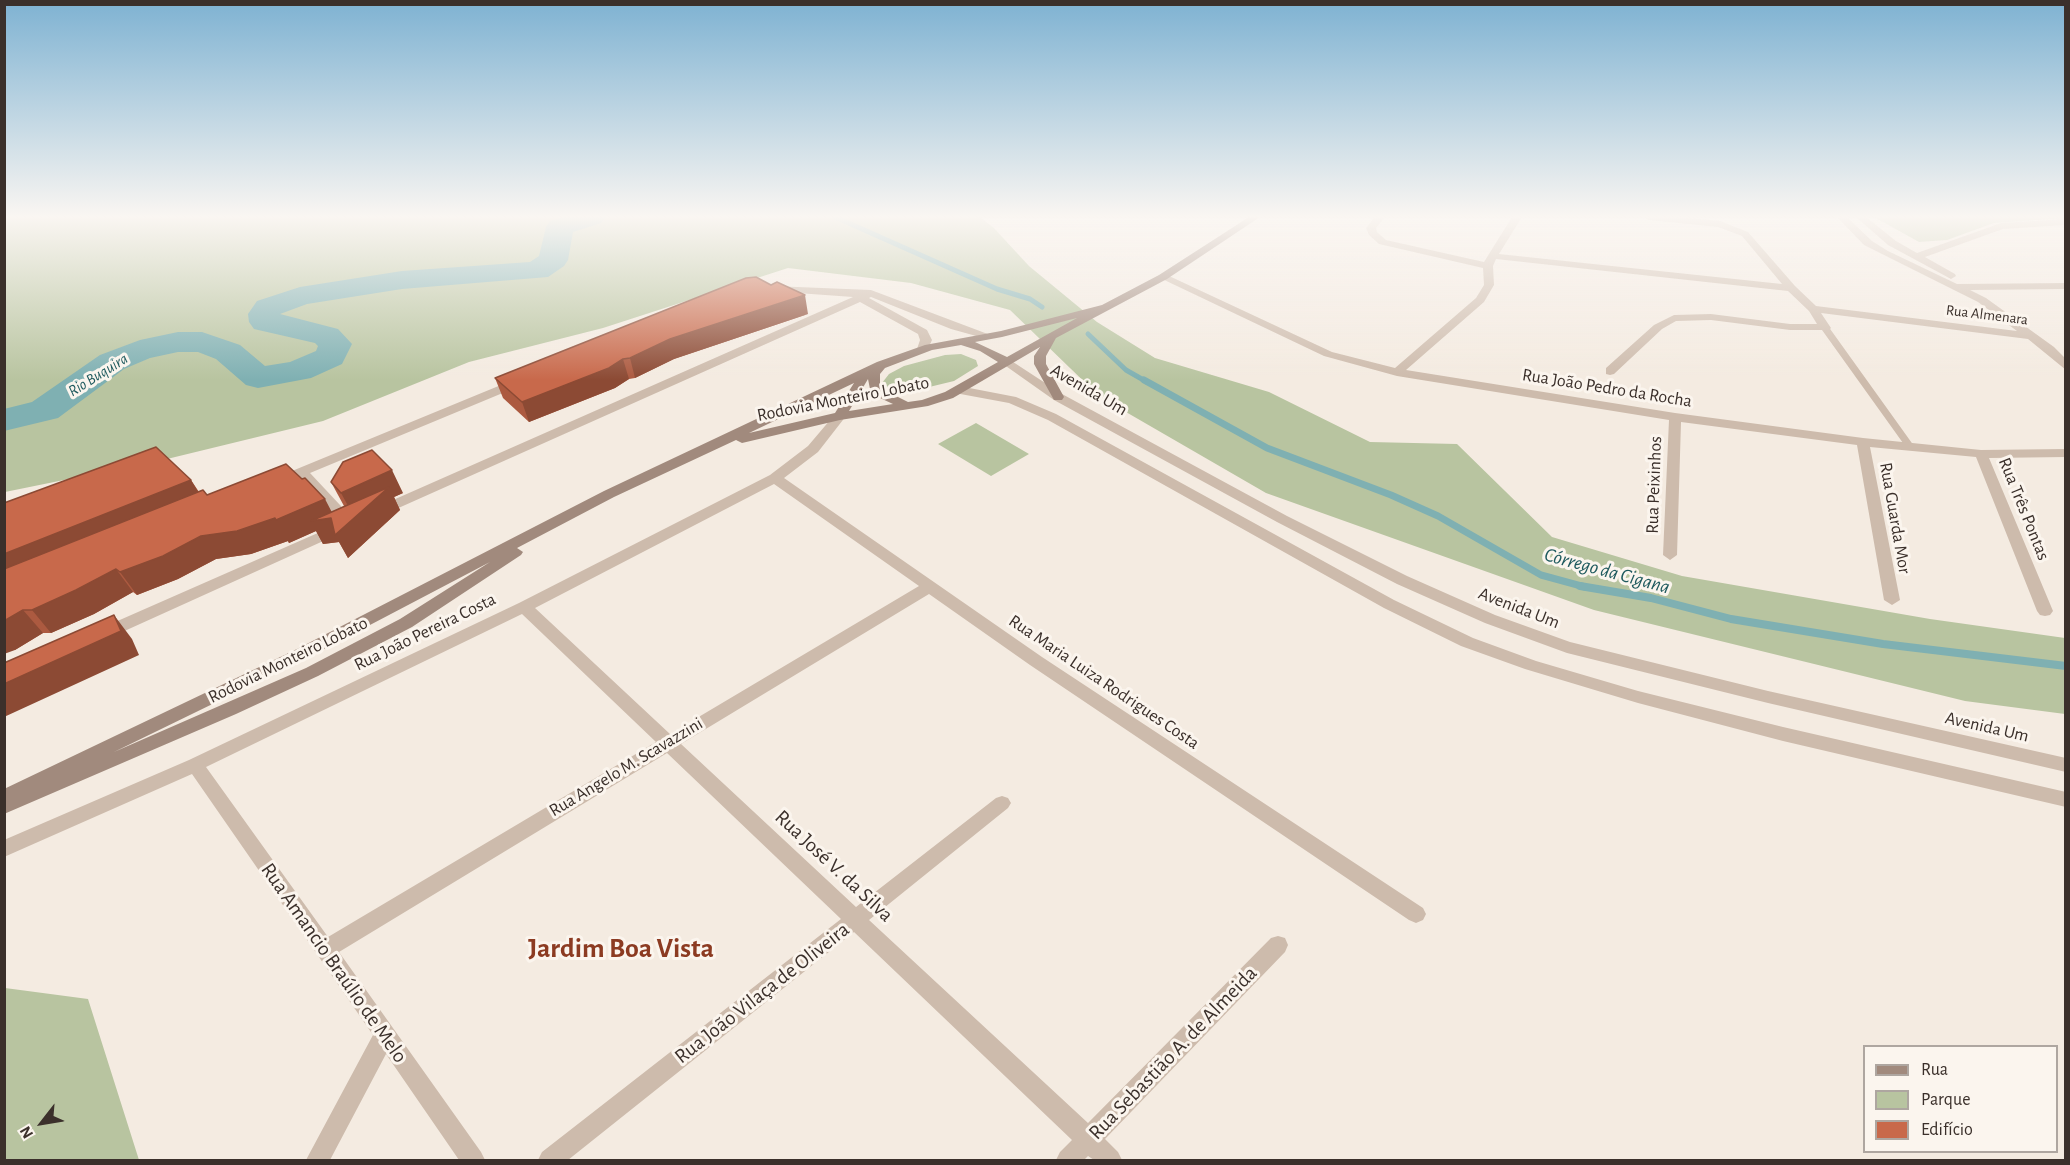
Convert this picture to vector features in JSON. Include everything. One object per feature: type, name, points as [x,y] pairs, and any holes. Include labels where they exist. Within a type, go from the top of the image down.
[{"type":"main road","name":"Rodovia Monteiro Lobato","points":[[713,446],[840,416],[938,400],[1171,271]]},
{"type":"main road","name":"Rodovia Monteiro Lobato","points":[[4,798],[303,653],[619,489],[867,371],[923,349],[1102,308]]},
{"type":"main road","points":[[1053,335],[1040,356],[1040,364],[1058,397]]},
{"type":"main road","points":[[960,340],[976,345],[1007,362]]},
{"type":"main road","points":[[881,365],[874,374],[874,386],[884,395],[907,406]]},
{"type":"main road","points":[[840,416],[867,371]]},
{"type":"main road","name":"Rodovia Monteiro Lobato","points":[[4,807],[230,710],[357,649],[464,588],[571,515]]},
{"type":"street","points":[[1397,372],[1480,300],[1489,285],[1490,271]]},
{"type":"street","points":[[1606,271],[1791,288]]},
{"type":"street","points":[[1777,271],[1813,309],[1825,328]]},
{"type":"street","points":[[1920,271],[1982,300],[2034,336],[2064,363]]},
{"type":"street","points":[[1943,271],[1973,286],[1982,300]]},
{"type":"street","name":"Rua João Pedro da Rocha","points":[[1162,277],[1328,354],[1397,372],[1675,417],[1911,448],[1981,454],[2066,453]]},
{"type":"street","points":[[1953,288],[2066,285]]},
{"type":"street","points":[[758,290],[860,294],[890,299],[955,327],[987,336]]},
{"type":"street","points":[[860,294],[923,332],[926,340],[923,349]]},
{"type":"street","points":[[91,639],[860,294]]},
{"type":"street","name":"Rua Almenara","points":[[1813,309],[2034,336]]},
{"type":"street","points":[[1611,371],[1658,327],[1674,318],[1711,317],[1790,327],[1825,328]]},
{"type":"street","name":"Avenida Um","points":[[1007,362],[1058,397],[1282,519],[1401,580],[1490,620],[1567,647],[1768,698],[2066,765]]},
{"type":"street","points":[[269,485],[530,377]]},
{"type":"street","points":[[959,390],[1012,400],[1052,417],[1389,604],[1467,642],[1531,665],[1638,697],[1783,734],[2066,800]]},
{"type":"street","name":"Rua João Pereira Costa","points":[[4,849],[195,765],[524,607],[775,478],[813,449],[840,416]]},
{"type":"street","name":"Rua Peixinhos","points":[[1670,555],[1675,417]]},
{"type":"street","name":"Rua Guarda Mor","points":[[1863,442],[1892,600]]},
{"type":"street","name":"Rua Três Pontas","points":[[1981,454],[2045,611]]},
{"type":"street","points":[[302,472],[360,519]]},
{"type":"street","name":"Rua Maria Luiza Rodrigues Costa","points":[[775,478],[929,587],[1416,914]]},
{"type":"street","name":"Rua Angelo M. Scavazzini","points":[[324,950],[667,742],[929,587]]},
{"type":"street","name":"Rua José V. da Silva","points":[[524,607],[1110,1161]]},
{"type":"street","name":"Rua Amancio Braúlio de Melo","points":[[195,765],[473,1161]]},
{"type":"street","name":"Rua João Vilaça de Oliveira","points":[[550,1161],[1002,803]]},
{"type":"street","name":"Rua Sebastião A. de Almeida","points":[[1068,1161],[1278,945]]},
{"type":"street","points":[[318,1161],[385,1034]]},
{"type":"lane","points":[[1825,328],[1911,448]]},
{"type":"green space","points":[[5,271],[778,271],[603,328],[469,362],[323,421],[167,459],[5,492]]},
{"type":"green space","points":[[816,271],[1036,271],[1097,322],[1155,358],[1269,392],[1370,442],[1457,444],[1552,537],[1682,576],[1930,619],[2065,638],[2065,714],[1965,701],[1594,610],[1266,493],[1100,397],[1010,310],[911,283]]},
{"type":"green space","points":[[961,354],[976,360],[978,366],[954,381],[921,389],[893,391],[885,388],[882,383],[889,374],[904,366],[945,355]]},
{"type":"green space","points":[[976,423],[1029,454],[991,476],[938,444]]},
{"type":"green space","points":[[5,988],[88,999],[139,1160],[5,1160]]},
{"type":"building","points":[[756,277],[771,285],[777,282],[805,295],[670,339],[630,358],[623,359],[609,368],[522,402],[495,378],[746,278]]},
{"type":"building","points":[[156,447],[191,480],[4,554],[4,503]]},
{"type":"building","points":[[372,450],[392,470],[341,493],[331,482],[343,462]]},
{"type":"building","points":[[286,464],[302,479],[305,478],[325,499],[276,520],[275,518],[237,531],[201,536],[163,556],[120,572],[116,569],[76,590],[32,610],[23,610],[4,621],[4,569],[203,490],[207,495]]},
{"type":"building","points":[[389,487],[335,535],[331,518],[311,521]]},
{"type":"building","points":[[114,615],[121,631],[4,684],[4,663]]},
{"type":"waterway","name":"Rio Buquira","points":[[4,420],[45,410],[112,362],[140,350],[178,342],[202,342],[228,352],[258,378],[299,371],[330,357],[335,344],[326,336],[265,322],[264,314],[268,308],[300,296],[402,280],[531,271]]},
{"type":"waterway","name":"Córrego da Cigana","points":[[957,271],[997,289],[1030,299],[1042,307]]},
{"type":"waterway","name":"Córrego da Cigana","points":[[1088,334],[1126,370],[1147,382]]},
{"type":"waterway","name":"Córrego da Cigana","points":[[1144,380],[1267,448],[1391,495],[1438,516],[1541,575],[1584,587]]},
{"type":"waterway","name":"Córrego da Cigana","points":[[1584,587],[1651,598],[1731,619],[1883,644],[2066,666]]},
{"type":"district","name":"Jardim Boa Vista","points":[[621,949]]}]
